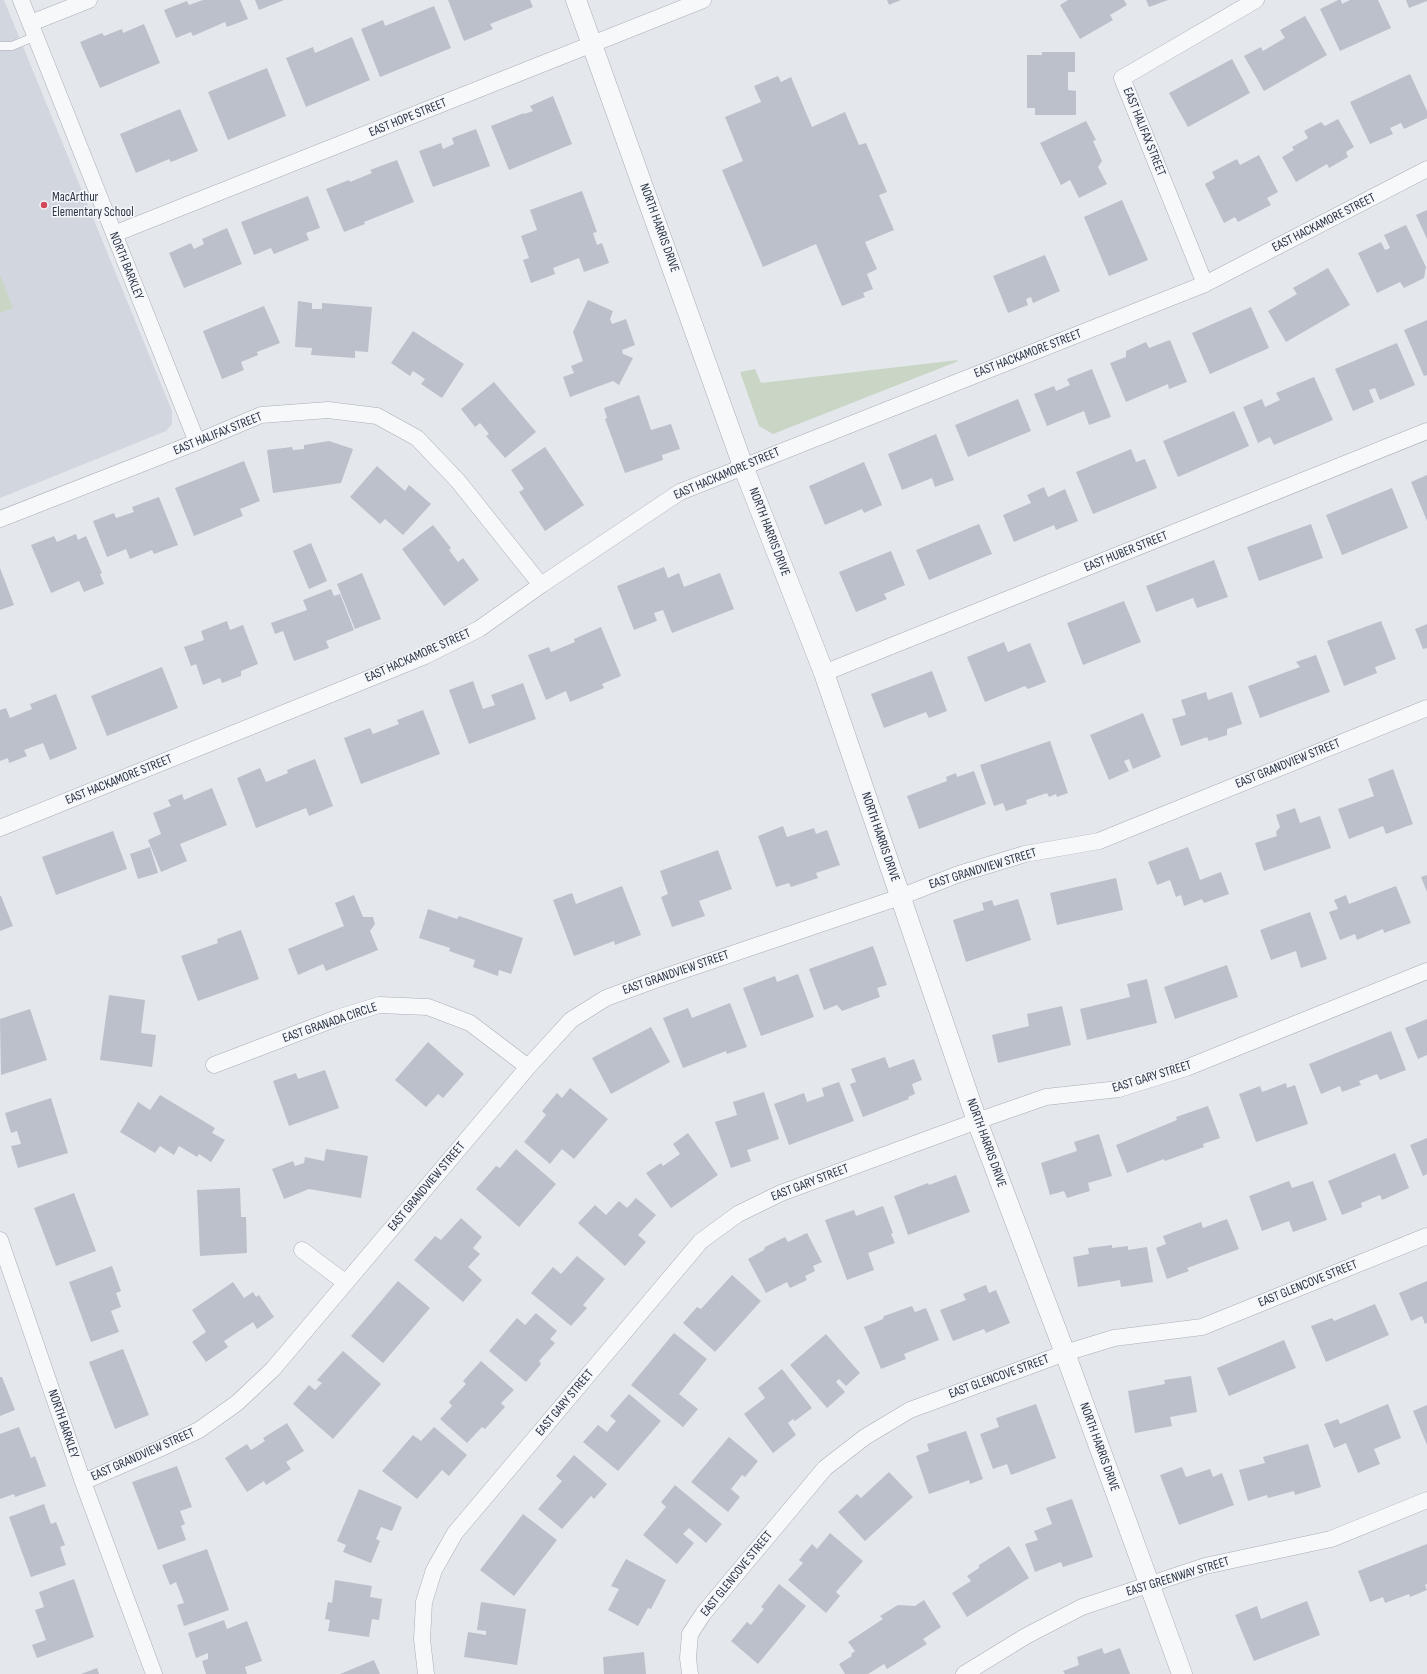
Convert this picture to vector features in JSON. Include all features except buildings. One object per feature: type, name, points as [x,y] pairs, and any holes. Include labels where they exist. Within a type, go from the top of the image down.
[{"type":"street","name":"NORTH BARKLEY","points":[[21,0],[197,442]]},
{"type":"street","points":[[34,30],[89,0]]},
{"type":"street","name":"NORTH HARRIS DRIVE","points":[[576,0],[743,466],[824,673],[977,1121],[1065,1353],[1182,1674]]},
{"type":"street","name":"EAST HOPE STREET","points":[[114,234],[703,0]]},
{"type":"street","name":"EAST HALIFAX STREET","points":[[1206,284],[1122,78],[1256,0]]},
{"type":"street","name":"EAST HACKAMORE STREET","points":[[0,828],[425,656],[479,629],[540,585],[680,492],[1206,284],[1427,169]]},
{"type":"street","name":"EAST HALIFAX STREET","points":[[0,519],[197,442],[261,415],[328,410],[378,416],[417,438],[458,481],[540,585]]},
{"type":"street","name":"EAST HUBER STREET","points":[[824,673],[1427,430]]},
{"type":"street","name":"EAST GRANDVIEW STREET","points":[[83,1482],[159,1450],[199,1430],[237,1403],[273,1369],[528,1067],[571,1020],[606,998],[662,977],[900,896],[959,874],[1025,854],[1099,842],[1427,708]]},
{"type":"street","name":"EAST GARY STREET","points":[[426,1674],[422,1639],[424,1602],[434,1570],[456,1533],[701,1242],[738,1214],[781,1193],[1046,1097],[1118,1089],[1186,1068],[1427,971]]},
{"type":"street","name":"EAST GRANADA CIRCLE","points":[[214,1065],[338,1018],[379,1005],[428,1007],[470,1023],[528,1067]]},
{"type":"street","name":"EAST GLENCOVE STREET","points":[[690,1674],[688,1658],[690,1634],[703,1614],[825,1468],[865,1437],[910,1410],[1065,1353],[1114,1338],[1202,1327],[1427,1236]]},
{"type":"street","name":"NORTH BARKLEY","points":[[0,1240],[83,1482],[154,1674]]},
{"type":"street","points":[[302,1250],[346,1283]]},
{"type":"street","name":"EAST GREENWAY STREET","points":[[964,1674],[1026,1636],[1082,1607],[1205,1566],[1331,1539],[1427,1500]]},
{"type":"lane","points":[[0,46],[12,46],[34,30]]},
{"type":"shaded area","name":"MacArthur Elementary School","points":[[0,0],[4,0],[172,411],[172,424],[166,431],[0,498]]},
{"type":"green space","points":[[0,275],[13,308],[0,313]]},
{"type":"green space","points":[[958,360],[773,434],[759,426],[740,372],[755,369],[761,383]]},
{"type":"place","name":"MacArthur Elementary School","points":[[44,205]]}]
